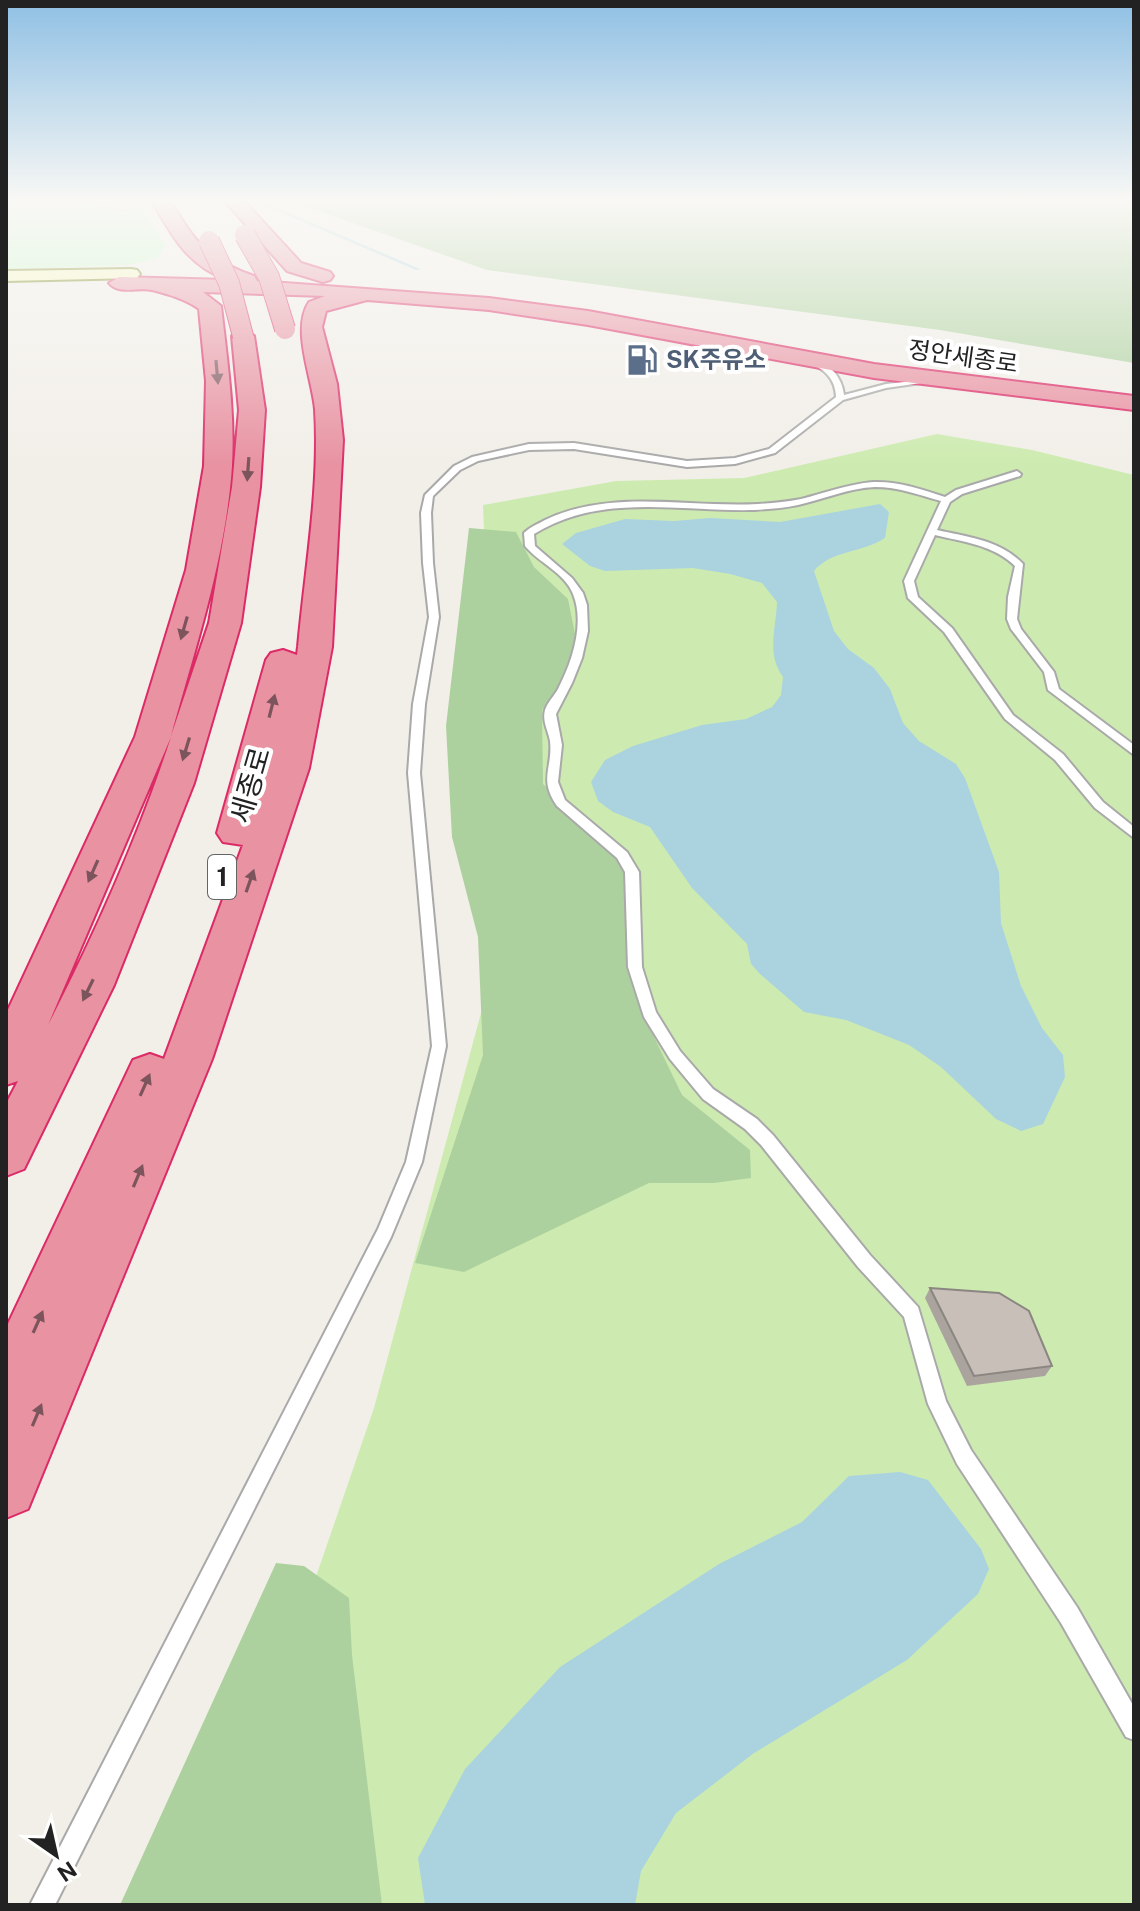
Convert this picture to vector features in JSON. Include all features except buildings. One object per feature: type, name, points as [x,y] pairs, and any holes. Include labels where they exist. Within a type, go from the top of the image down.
[{"type":"highway","points":[[166,288],[194,295],[210,306]]},
{"type":"highway","points":[[6,1154],[91,985],[175,783],[225,623],[246,487],[252,410],[243,336],[230,288]]},
{"type":"highway","points":[[6,1066],[153,737],[201,570],[218,466],[218,381],[210,306],[212,300],[234,288]]},
{"type":"highway","name":"정안세종로","points":[[267,288],[307,307],[504,293],[884,359],[1134,390]]},
{"type":"highway","points":[[272,288],[307,307],[370,293]]},
{"type":"highway","name":"1","points":[[283,288],[307,307]]},
{"type":"highway","points":[[6,1487],[188,1059],[290,768],[315,647],[330,440],[325,384],[301,288]]},
{"type":"highway","name":"정안세종로","points":[[326,288],[489,304],[588,318],[934,380],[1134,403]]},
{"type":"highway","name":"세종로","points":[[6,1393],[180,1006],[253,782],[291,625],[303,484],[307,307]]},
{"type":"lane","points":[[809,359],[826,367],[838,379],[840,398]]},
{"type":"lane","points":[[42,1905],[378,1246],[414,1162],[439,1046],[414,773],[419,704],[434,617],[428,563],[426,513],[429,495],[457,468],[475,459],[529,447],[574,446],[687,464],[735,461],[772,451],[840,398],[886,386],[934,380]]},
{"type":"lane","points":[[1017,474],[959,492],[946,500],[909,581],[913,598],[948,630],[1009,717],[1059,757],[1099,805],[1134,834]]},
{"type":"lane","points":[[946,500],[901,487],[874,485],[783,505],[610,505],[566,516],[533,530],[529,533],[530,546],[569,580],[581,603],[579,649],[551,711],[551,730],[557,743],[551,780],[554,794],[591,831],[622,855],[632,872],[635,967],[649,1013],[675,1055],[708,1094],[751,1124],[767,1140],[864,1261],[912,1313],[937,1404],[964,1457],[1069,1615],[1120,1699],[1134,1729]]},
{"type":"lane","points":[[933,532],[996,549],[1015,560],[1020,566],[1012,619],[1016,629],[1049,672],[1054,690],[1134,751]]},
{"type":"green space","points":[[624,288],[1134,288],[1134,363],[940,330]]},
{"type":"green space","points":[[937,434],[1032,450],[1134,475],[1134,1905],[211,1905],[277,1690],[374,1408],[500,943],[483,505],[616,481],[744,478]]},
{"type":"green space","points":[[469,528],[516,532],[534,567],[568,599],[576,639],[560,685],[542,710],[543,784],[603,839],[632,878],[644,1016],[682,1095],[750,1150],[751,1178],[714,1183],[649,1183],[464,1272],[415,1263],[483,1055],[478,937],[452,837],[446,726]]},
{"type":"green space","points":[[276,1563],[304,1566],[349,1598],[352,1655],[382,1905],[120,1905]]},
{"type":"water","points":[[880,504],[889,512],[885,538],[829,559],[814,571],[834,631],[848,649],[874,668],[890,689],[903,723],[919,741],[956,764],[965,778],[999,872],[1001,923],[1021,986],[1042,1028],[1063,1055],[1065,1077],[1043,1124],[1021,1131],[996,1119],[941,1067],[909,1045],[846,1020],[804,1012],[751,964],[747,944],[692,888],[650,827],[613,812],[598,801],[591,782],[605,760],[633,746],[702,725],[746,719],[772,707],[781,695],[783,677],[773,650],[777,602],[762,583],[730,574],[693,568],[605,571],[590,566],[562,544],[576,533],[625,519],[674,521],[710,518],[780,522]]},
{"type":"water","points":[[900,1472],[928,1480],[981,1549],[989,1569],[978,1594],[907,1660],[754,1753],[676,1813],[641,1871],[635,1905],[425,1905],[418,1858],[465,1769],[560,1667],[719,1564],[802,1522],[849,1476]]},
{"type":"place","name":"SK주유소","points":[[642,360]]}]
